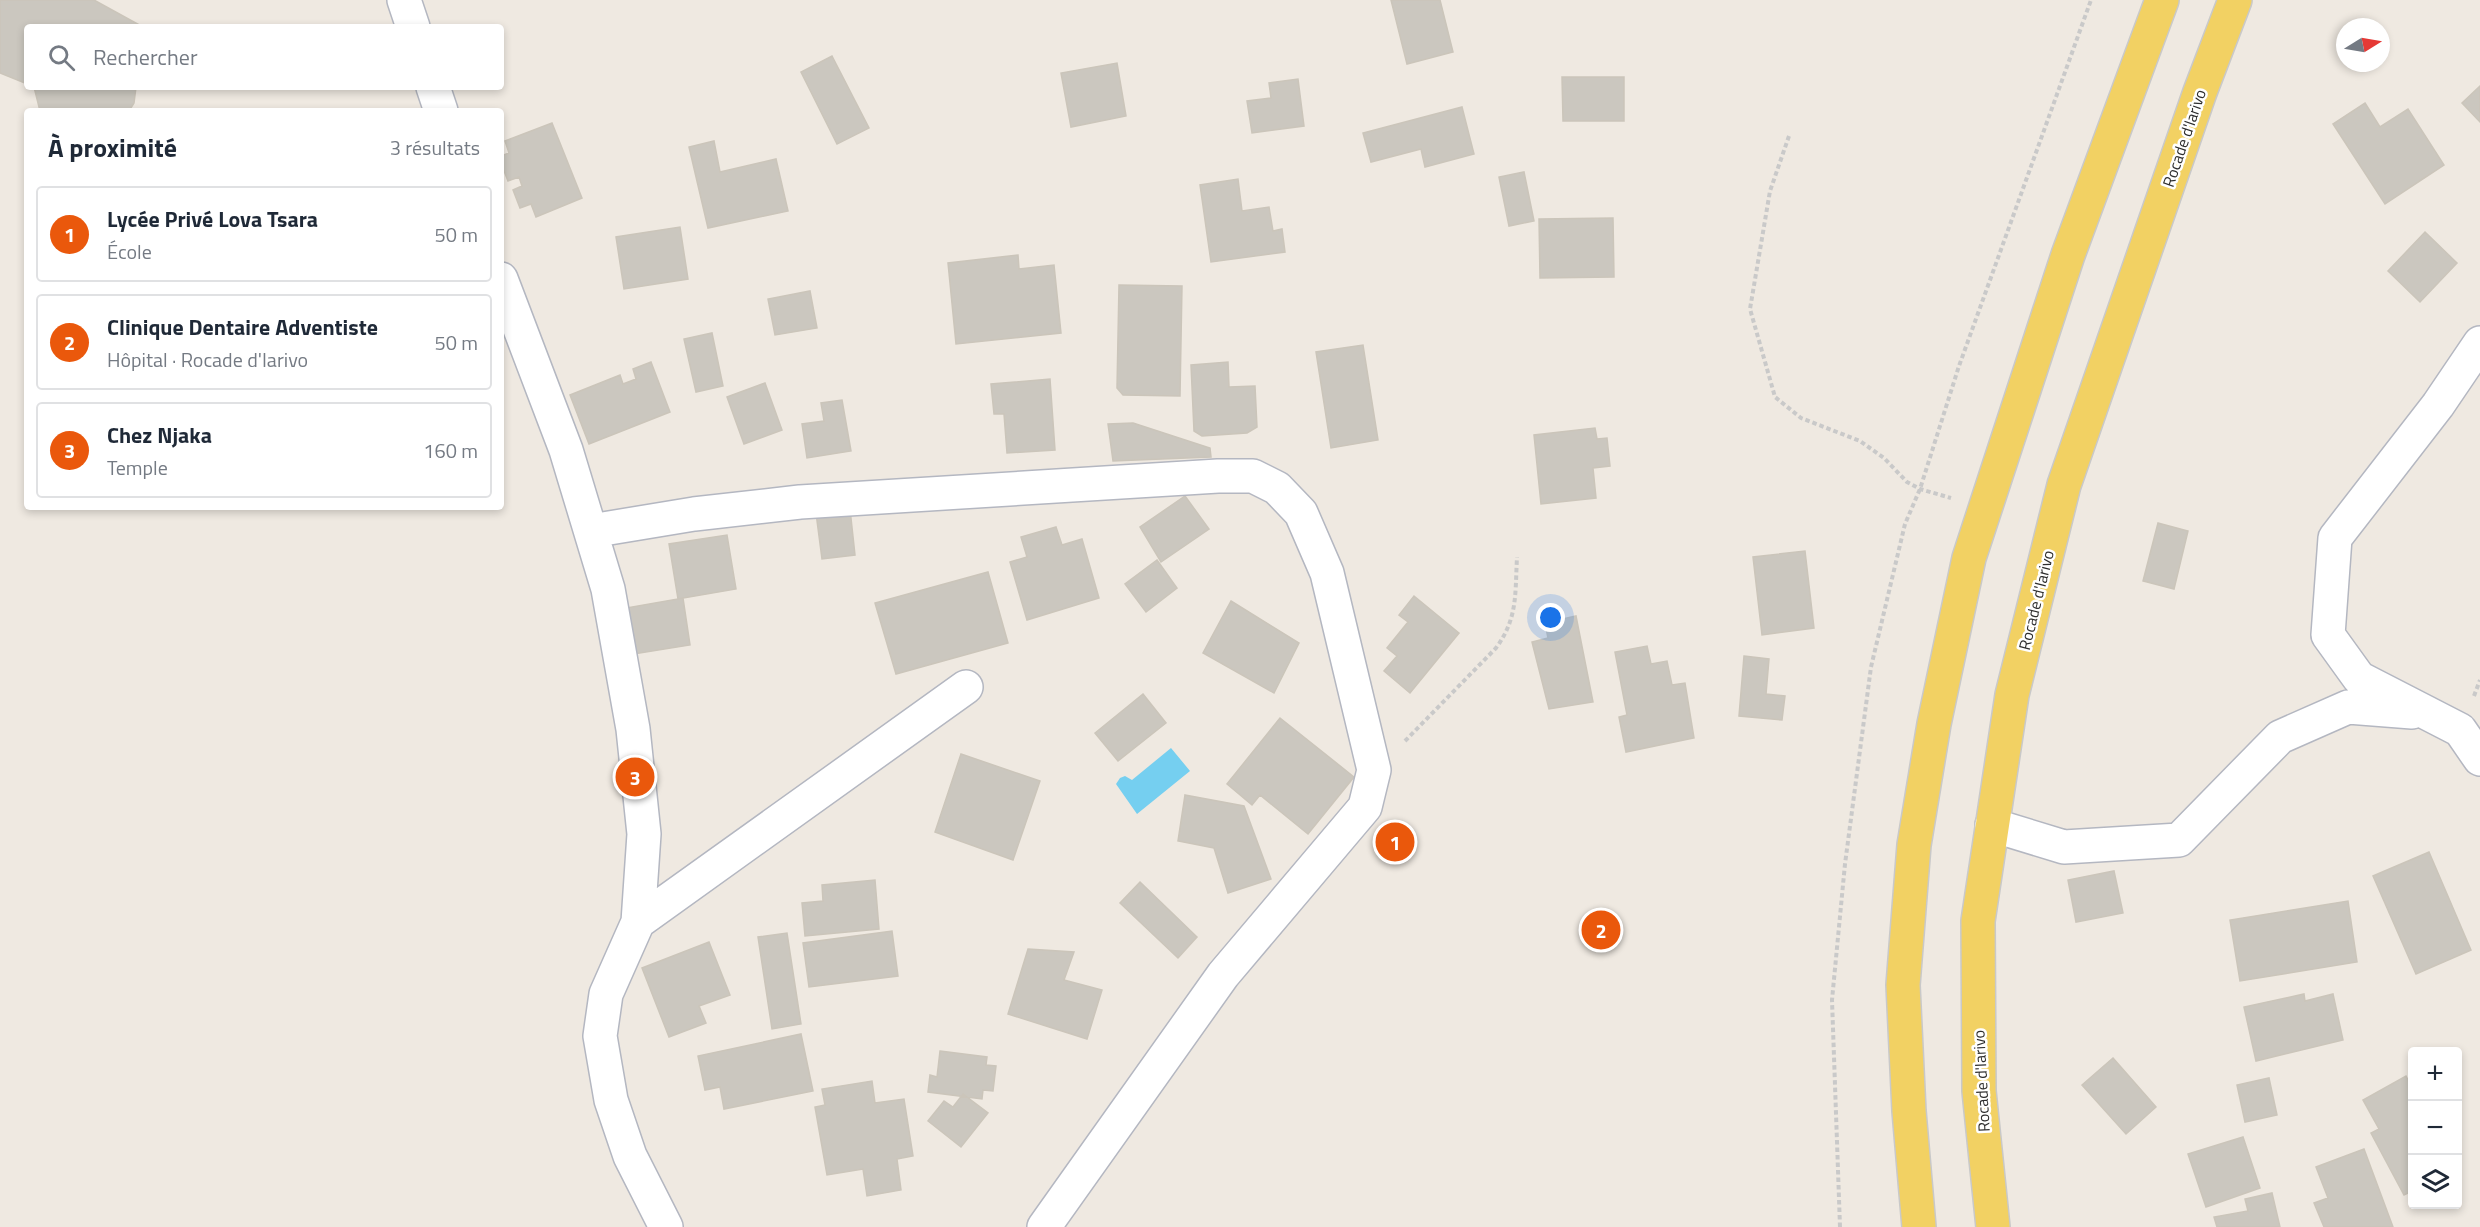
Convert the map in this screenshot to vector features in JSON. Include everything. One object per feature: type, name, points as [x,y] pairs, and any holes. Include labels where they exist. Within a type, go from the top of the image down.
[{"type":"main road","points":[[1918,1227],[1909,1111],[1903,985],[1914,845],[1934,724],[1969,558],[2068,255],[2162,0]]},
{"type":"main road","name":"Rocade d'Iarivo","points":[[1993,1227],[1979,1091],[1978,921],[2012,695],[2064,485],[2200,92],[2235,0]]},
{"type":"street","points":[[404,0],[412,24]]},
{"type":"street","points":[[434,90],[440,108]]},
{"type":"street","points":[[504,287],[567,450],[608,589],[633,729],[644,834],[638,922],[606,994],[600,1035],[611,1100],[630,1156],[666,1227]]},
{"type":"street","points":[[2480,343],[2438,405],[2335,538],[2328,635],[2359,678],[2460,730],[2480,759]]},
{"type":"street","points":[[591,531],[694,514],[800,502],[1206,477],[1253,476],[1277,488],[1301,513],[1327,573],[1374,770],[1365,807],[1223,975],[1044,1227]]},
{"type":"street","points":[[638,922],[966,687]]},
{"type":"street","points":[[1992,825],[2064,847],[2179,840],[2280,737],[2348,707],[2429,714]]},
{"type":"path","points":[[1840,1227],[1832,1000],[1845,864],[1871,667],[1905,524],[1920,489],[1959,366],[2091,0]]},
{"type":"path","points":[[1789,136],[1770,191],[1750,309],[1775,398],[1801,418],[1860,441],[1884,458],[1907,482],[1920,489],[1960,500]]},
{"type":"path","points":[[1374,770],[1496,648],[1508,631],[1514,606],[1517,557]]},
{"type":"water","points":[[1171,748],[1190,771],[1137,814],[1116,784],[1120,778],[1125,776],[1132,780]]},
{"type":"building","points":[[0,0],[94,0],[138,24],[24,24],[24,83],[0,73]]},
{"type":"building","points":[[1391,0],[1440,0],[1453,52],[1407,64]]},
{"type":"building","points":[[832,56],[869,128],[837,144],[801,72]]},
{"type":"building","points":[[1117,63],[1126,116],[1071,127],[1061,73]]},
{"type":"building","points":[[1562,77],[1624,77],[1624,121],[1563,121]]},
{"type":"building","points":[[1298,79],[1304,126],[1252,133],[1247,101],[1271,98],[1269,83]]},
{"type":"building","points":[[2480,86],[2480,122],[2462,103]]},
{"type":"building","points":[[35,90],[136,90],[131,108],[39,108]]},
{"type":"building","points":[[2365,103],[2380,127],[2408,109],[2444,165],[2385,204],[2333,124]]},
{"type":"building","points":[[1462,107],[1474,154],[1425,167],[1421,149],[1371,162],[1363,133]]},
{"type":"building","points":[[552,123],[582,198],[536,217],[531,204],[520,208],[513,190],[522,186],[519,177],[508,181],[504,171],[504,155],[509,153],[505,141]]},
{"type":"building","points":[[714,141],[720,172],[776,159],[788,211],[708,228],[689,147]]},
{"type":"building","points":[[1524,172],[1534,221],[1509,226],[1499,177]]},
{"type":"building","points":[[1238,179],[1242,211],[1269,207],[1273,231],[1282,229],[1285,252],[1211,262],[1200,185]]},
{"type":"building","points":[[1613,218],[1614,277],[1540,278],[1539,219]]},
{"type":"building","points":[[680,227],[688,279],[624,289],[616,237]]},
{"type":"building","points":[[2425,232],[2457,263],[2420,302],[2388,271]]},
{"type":"building","points":[[1018,255],[1019,269],[1054,265],[1061,333],[956,344],[948,263]]},
{"type":"building","points":[[1119,285],[1182,286],[1180,396],[1123,395],[1117,388]]},
{"type":"building","points":[[810,291],[817,328],[775,335],[768,299]]},
{"type":"building","points":[[712,333],[723,386],[696,392],[684,339]]},
{"type":"building","points":[[1363,345],[1378,440],[1331,448],[1316,352]]},
{"type":"building","points":[[651,362],[670,412],[589,444],[570,395],[620,375],[623,384],[636,379],[633,369]]},
{"type":"building","points":[[1228,362],[1229,387],[1255,386],[1257,427],[1247,433],[1202,436],[1194,431],[1191,365]]},
{"type":"building","points":[[1050,379],[1055,450],[1007,453],[1004,414],[994,414],[991,384]]},
{"type":"building","points":[[765,383],[782,430],[744,444],[727,397]]},
{"type":"building","points":[[842,400],[851,451],[807,458],[802,424],[824,421],[821,403]]},
{"type":"building","points":[[1133,423],[1210,448],[1211,457],[1113,461],[1108,424]]},
{"type":"building","points":[[1595,428],[1597,439],[1607,438],[1610,466],[1593,468],[1596,498],[1541,504],[1534,435]]},
{"type":"building","points":[[1185,496],[1209,529],[1161,562],[1140,527]]},
{"type":"building","points":[[850,509],[855,555],[822,559],[816,513]]},
{"type":"building","points":[[2158,523],[2188,531],[2174,589],[2143,581]]},
{"type":"building","points":[[1056,527],[1062,545],[1082,539],[1099,598],[1027,620],[1010,562],[1027,557],[1021,537]]},
{"type":"building","points":[[727,535],[736,589],[678,599],[669,544]]},
{"type":"building","points":[[1805,551],[1814,628],[1762,635],[1753,557]]},
{"type":"building","points":[[1157,560],[1177,588],[1146,612],[1125,584]]},
{"type":"building","points":[[988,572],[1008,643],[896,674],[875,603]]},
{"type":"building","points":[[1414,596],[1459,633],[1410,693],[1384,671],[1397,656],[1387,648],[1408,622],[1399,615]]},
{"type":"building","points":[[683,598],[690,645],[634,654],[626,608]]},
{"type":"building","points":[[1231,601],[1299,643],[1274,693],[1203,653]]},
{"type":"building","points":[[1576,616],[1593,702],[1549,709],[1532,642],[1548,638],[1545,623]]},
{"type":"building","points":[[1647,646],[1651,664],[1667,661],[1672,685],[1685,683],[1694,738],[1626,752],[1619,717],[1627,715],[1615,652]]},
{"type":"building","points":[[1744,656],[1769,659],[1766,694],[1785,696],[1782,720],[1739,716]]},
{"type":"building","points":[[1143,694],[1166,723],[1118,761],[1095,733]]},
{"type":"building","points":[[1280,718],[1354,777],[1308,834],[1260,795],[1252,805],[1227,784]]},
{"type":"building","points":[[961,754],[1040,781],[1013,860],[935,832]]},
{"type":"building","points":[[1185,795],[1244,806],[1271,879],[1228,893],[1214,848],[1178,841]]},
{"type":"building","points":[[2429,852],[2471,950],[2416,974],[2373,876]]},
{"type":"building","points":[[2114,871],[2123,913],[2076,922],[2068,880]]},
{"type":"building","points":[[875,880],[879,929],[805,936],[802,903],[823,901],[822,885]]},
{"type":"building","points":[[1140,882],[1197,937],[1178,958],[1120,903]]},
{"type":"building","points":[[2348,901],[2357,962],[2240,981],[2230,920]]},
{"type":"building","points":[[892,931],[898,976],[809,987],[803,943]]},
{"type":"building","points":[[787,933],[801,1024],[772,1029],[758,937]]},
{"type":"building","points":[[709,942],[730,995],[699,1006],[706,1023],[669,1037],[642,968]]},
{"type":"building","points":[[1028,949],[1074,952],[1064,980],[1102,990],[1087,1039],[1008,1014]]},
{"type":"building","points":[[2304,994],[2305,1001],[2333,994],[2343,1040],[2256,1061],[2244,1007]]},
{"type":"building","points":[[801,1034],[813,1091],[724,1109],[720,1087],[705,1090],[698,1056]]},
{"type":"building","points":[[940,1051],[987,1057],[986,1065],[996,1066],[993,1091],[983,1090],[982,1099],[928,1092],[930,1075],[937,1077]]},
{"type":"building","points":[[2113,1058],[2156,1107],[2126,1134],[2082,1085]]},
{"type":"building","points":[[2406,1076],[2408,1080],[2408,1193],[2404,1195],[2371,1133],[2379,1129],[2363,1100]]},
{"type":"building","points":[[2269,1078],[2277,1115],[2245,1122],[2237,1085]]},
{"type":"building","points":[[872,1081],[875,1103],[904,1099],[913,1156],[897,1159],[901,1190],[867,1196],[863,1169],[827,1175],[815,1107],[825,1105],[822,1089]]},
{"type":"building","points":[[963,1094],[988,1113],[961,1147],[928,1121],[944,1101],[953,1107]]},
{"type":"building","points":[[2243,1137],[2260,1188],[2206,1207],[2188,1154]]},
{"type":"building","points":[[2364,1149],[2393,1227],[2324,1227],[2314,1203],[2328,1198],[2316,1167]]},
{"type":"building","points":[[2272,1193],[2280,1227],[2217,1227],[2214,1217],[2248,1211],[2245,1199]]},
{"type":"place","name":"Chez Njaka","points":[[635,777]]},
{"type":"place","name":"Lycée Privé Lova Tsara","points":[[1395,842]]},
{"type":"place","name":"Clinique Dentaire Adventiste","points":[[1601,930]]}]
